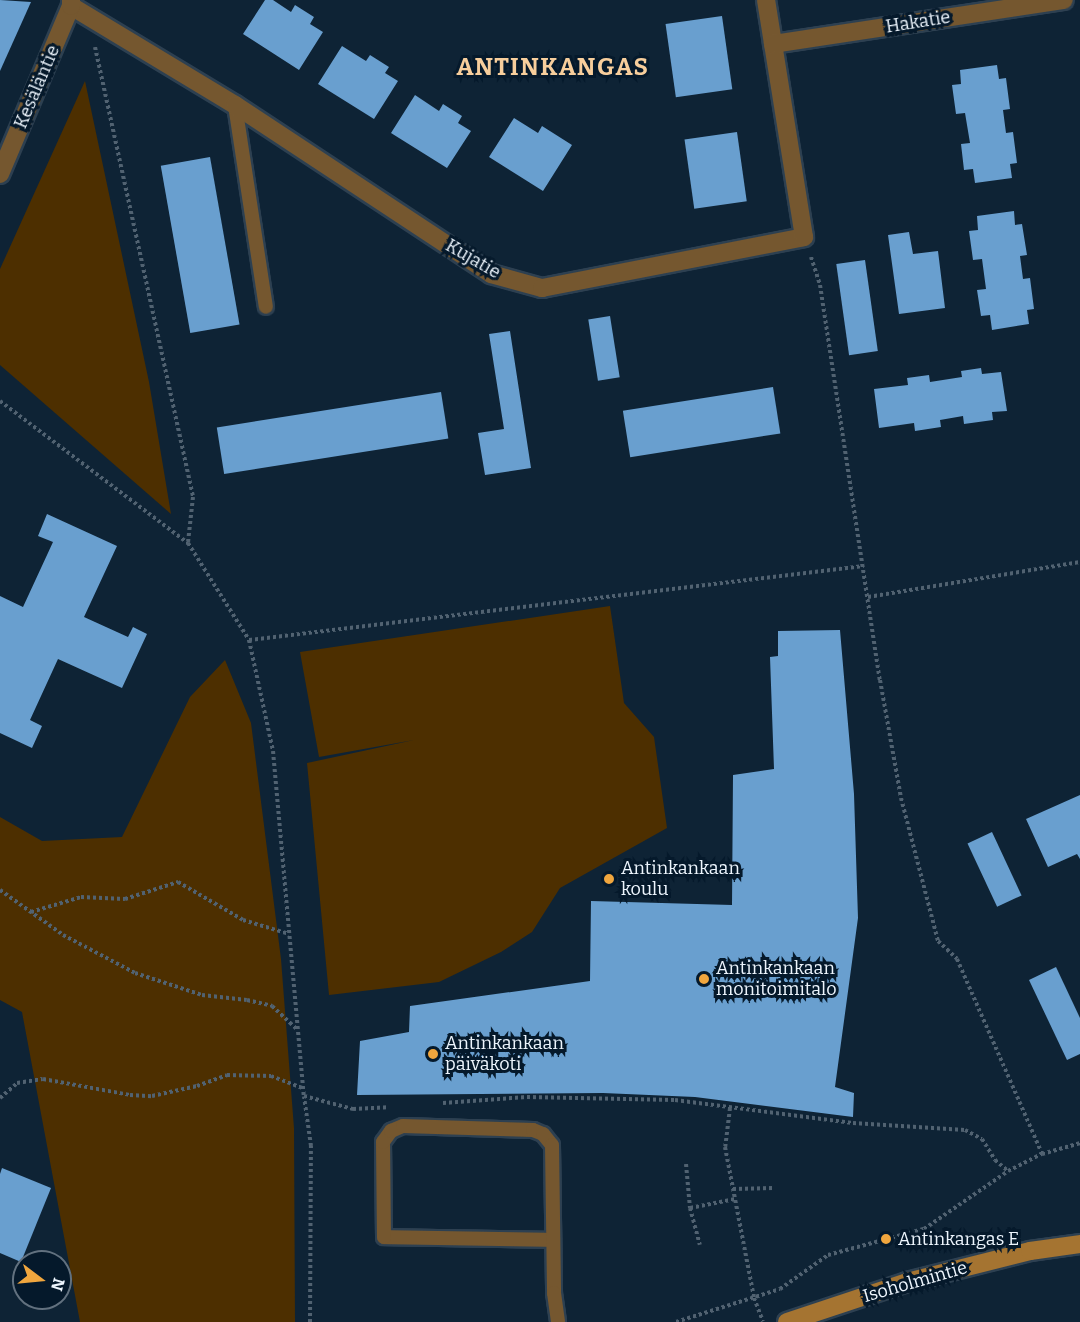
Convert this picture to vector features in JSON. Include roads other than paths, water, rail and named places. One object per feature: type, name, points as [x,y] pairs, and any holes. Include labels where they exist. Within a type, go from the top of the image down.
[{"type":"street","points":[[766,0],[773,44]]},
{"type":"street","name":"Hakatie","points":[[773,44],[1064,0]]},
{"type":"street","name":"Kujatie","points":[[71,3],[235,105],[491,274],[542,288],[804,237],[773,44]]},
{"type":"street","name":"Kesäläntie","points":[[0,174],[71,3]]},
{"type":"street","name":"Isoholmintie","points":[[787,1322],[907,1282],[1030,1251],[1080,1244]]},
{"type":"lane","points":[[235,105],[267,308]]},
{"type":"lane","points":[[553,1240],[384,1237],[383,1142],[392,1131],[403,1126],[533,1130],[543,1134],[552,1144],[554,1293],[558,1322]]},
{"type":"place","name":"Antinkankaan koulu","points":[[609,879]]},
{"type":"place","name":"Antinkankaan monitoimitalo","points":[[704,979]]},
{"type":"place","name":"Antinkankaan päiväkoti","points":[[433,1054]]},
{"type":"place","name":"Antinkangas E","points":[[886,1239]]},
{"type":"district","name":"ANTINKANGAS","points":[[553,68]]}]
